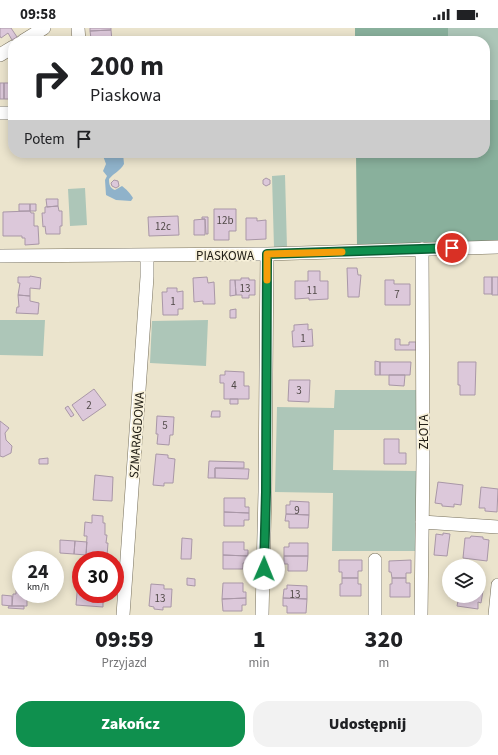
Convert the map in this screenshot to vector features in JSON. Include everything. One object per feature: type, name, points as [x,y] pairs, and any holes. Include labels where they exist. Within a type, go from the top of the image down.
[{"type":"street","points":[[31,36],[44,28]]},
{"type":"street","name":"PIASKOWA","points":[[0,256],[267,254],[498,247]]},
{"type":"street","name":"ZŁOTA","points":[[421,615],[422,249]]},
{"type":"street","points":[[262,615],[266,492],[267,254]]},
{"type":"street","name":"SZMARAGDOWA","points":[[123,615],[147,255]]},
{"type":"street","points":[[422,522],[498,527]]},
{"type":"street","points":[[375,560],[375,615]]},
{"type":"street","points":[[495,615],[498,585]]},
{"type":"green space","points":[[355,28],[448,28],[448,36],[355,36]]},
{"type":"green space","points":[[448,28],[498,28],[498,100],[490,100],[490,36],[448,36]]},
{"type":"green space","points":[[490,100],[498,100],[498,243],[357,247],[356,158],[490,158]]},
{"type":"green space","points":[[285,175],[287,248],[274,248],[272,176]]},
{"type":"green space","points":[[85,188],[87,225],[70,226],[68,189]]},
{"type":"green space","points":[[0,320],[45,320],[43,356],[0,355]]},
{"type":"green space","points":[[208,320],[206,366],[150,363],[152,321]]},
{"type":"green space","points":[[335,390],[418,390],[418,430],[334,430],[333,470],[417,471],[417,551],[332,551],[333,493],[275,492],[277,407],[334,408]]},
{"type":"water","points":[[104,158],[123,158],[124,164],[109,179],[109,183],[115,190],[122,186],[133,198],[131,201],[116,200],[106,195],[105,180],[107,176],[103,171],[106,164]]},
{"type":"building","points":[[0,28],[11,28],[16,36],[10,36],[8,33],[1,38]]},
{"type":"building","points":[[90,28],[111,28],[111,30],[90,31]]},
{"type":"building","points":[[111,30],[112,36],[91,36],[90,31]]},
{"type":"building","points":[[0,83],[4,83],[4,99],[0,99]]},
{"type":"building","points":[[4,83],[8,83],[8,99],[4,99]]},
{"type":"building","points":[[266,178],[270,180],[270,184],[266,186],[263,184],[263,180]]},
{"type":"building","points":[[114,180],[118,181],[119,186],[116,188],[112,186],[111,183]]},
{"type":"building","points":[[46,199],[58,199],[58,206],[47,207]]},
{"type":"building","points":[[19,204],[30,204],[30,211],[19,211]]},
{"type":"building","points":[[30,204],[36,204],[36,211],[30,211]]},
{"type":"building","points":[[58,206],[59,211],[62,211],[62,226],[60,226],[60,234],[46,234],[45,226],[43,227],[42,213],[45,213],[45,207]]},
{"type":"building","points":[[214,209],[236,209],[236,231],[229,231],[229,240],[214,240]]},
{"type":"building","points":[[30,211],[31,213],[34,213],[34,226],[38,226],[39,244],[25,245],[25,238],[22,238],[22,236],[3,236],[3,212]]},
{"type":"building","points":[[178,216],[179,235],[149,236],[148,217]]},
{"type":"building","points":[[202,217],[208,217],[208,234],[206,234],[205,219],[202,219]]},
{"type":"building","points":[[246,218],[257,218],[257,221],[266,220],[266,239],[246,240]]},
{"type":"building","points":[[205,219],[205,235],[194,235],[194,220]]},
{"type":"building","points":[[347,268],[357,268],[358,275],[361,275],[359,297],[348,297]]},
{"type":"building","points":[[308,271],[320,271],[320,281],[328,281],[328,299],[295,299],[295,281],[308,281]]},
{"type":"building","points":[[30,276],[41,278],[40,289],[30,288],[30,296],[18,295],[20,283],[18,283],[18,277]]},
{"type":"building","points":[[207,277],[208,283],[214,282],[215,304],[203,304],[203,301],[194,302],[193,278]]},
{"type":"building","points":[[484,277],[492,277],[492,294],[484,294]]},
{"type":"building","points":[[492,277],[498,277],[498,295],[492,295]]},
{"type":"building","points":[[241,278],[255,280],[255,295],[249,295],[249,298],[242,298],[242,295],[236,295],[235,280],[241,280]]},
{"type":"building","points":[[230,280],[235,280],[236,295],[230,296]]},
{"type":"building","points":[[385,280],[394,280],[394,284],[410,284],[410,305],[385,305]]},
{"type":"building","points":[[167,288],[177,288],[177,292],[183,291],[183,309],[178,309],[178,315],[163,315],[162,292],[167,292]]},
{"type":"building","points":[[18,295],[30,296],[30,301],[39,303],[38,314],[16,313],[17,307],[19,307]]},
{"type":"building","points":[[236,309],[236,318],[230,318],[230,310]]},
{"type":"building","points":[[308,324],[308,330],[312,329],[313,346],[293,347],[292,331],[294,331],[294,325]]},
{"type":"building","points":[[395,339],[400,339],[400,345],[409,345],[409,342],[416,342],[416,350],[395,350]]},
{"type":"building","points":[[375,361],[380,362],[380,375],[375,375]]},
{"type":"building","points":[[380,362],[411,362],[410,375],[380,375]]},
{"type":"building","points":[[458,362],[476,362],[475,395],[460,395],[460,385],[458,385]]},
{"type":"building","points":[[225,371],[244,372],[244,386],[249,386],[249,399],[224,399],[224,383],[220,383],[220,375],[225,375]]},
{"type":"building","points":[[389,375],[405,375],[404,386],[389,385]]},
{"type":"building","points":[[289,380],[310,380],[309,402],[288,401]]},
{"type":"building","points":[[94,389],[106,405],[83,421],[72,405]]},
{"type":"building","points":[[230,399],[238,399],[238,404],[230,404]]},
{"type":"building","points":[[68,406],[74,415],[71,417],[65,408]]},
{"type":"building","points":[[212,411],[220,411],[220,417],[211,417]]},
{"type":"building","points":[[157,416],[174,417],[173,435],[170,435],[169,445],[157,444]]},
{"type":"building","points":[[0,421],[9,428],[5,433],[6,440],[12,446],[11,453],[3,457],[0,456]]},
{"type":"building","points":[[384,439],[399,439],[399,453],[406,453],[406,464],[384,464]]},
{"type":"building","points":[[156,454],[168,455],[168,458],[175,459],[173,483],[164,483],[164,486],[153,485]]},
{"type":"building","points":[[48,458],[48,464],[39,464],[39,459]]},
{"type":"building","points":[[209,461],[244,462],[244,468],[215,468],[215,478],[208,478]]},
{"type":"building","points":[[215,468],[249,469],[248,479],[215,478]]},
{"type":"building","points":[[95,475],[113,477],[112,501],[93,500]]},
{"type":"building","points":[[438,482],[463,485],[461,505],[454,504],[454,507],[442,506],[442,504],[435,503]]},
{"type":"building","points":[[481,487],[498,489],[497,512],[485,511],[485,508],[479,508]]},
{"type":"building","points":[[224,498],[245,498],[245,507],[249,507],[249,513],[224,512]]},
{"type":"building","points":[[290,501],[309,502],[309,515],[286,514],[286,505],[290,505]]},
{"type":"building","points":[[224,512],[249,513],[249,520],[244,520],[244,526],[224,526]]},
{"type":"building","points":[[286,514],[309,515],[308,528],[289,528],[289,521],[285,521]]},
{"type":"building","points":[[92,515],[103,516],[103,523],[105,523],[105,535],[107,535],[107,551],[86,551],[87,536],[84,536],[85,522],[92,523]]},
{"type":"building","points":[[443,533],[450,534],[447,556],[434,555],[436,534],[443,535]]},
{"type":"building","points":[[471,536],[483,537],[483,539],[489,540],[487,561],[486,559],[463,558],[465,538],[470,538]]},
{"type":"building","points":[[182,538],[192,539],[191,559],[181,559]]},
{"type":"building","points":[[60,540],[75,541],[74,551],[72,551],[72,554],[64,553],[64,551],[60,551]]},
{"type":"building","points":[[75,541],[87,542],[86,551],[74,551]]},
{"type":"building","points":[[223,542],[244,542],[244,550],[248,550],[248,556],[223,555]]},
{"type":"building","points":[[289,543],[308,543],[308,556],[284,556],[284,547],[289,547]]},
{"type":"building","points":[[223,555],[248,556],[248,563],[243,563],[243,569],[223,569]]},
{"type":"building","points":[[284,556],[308,556],[307,571],[288,571],[288,564],[284,564]]},
{"type":"building","points":[[339,560],[362,560],[362,571],[358,571],[358,578],[342,578],[342,572],[339,572]]},
{"type":"building","points":[[411,560],[411,573],[406,573],[406,578],[392,578],[391,572],[389,572],[389,561]]},
{"type":"building","points":[[187,578],[195,579],[195,586],[187,585]]},
{"type":"building","points":[[342,578],[358,578],[358,584],[361,584],[361,596],[340,596],[340,584],[342,584]]},
{"type":"building","points":[[392,578],[406,578],[406,583],[410,583],[410,597],[390,597],[390,584],[392,584]]},
{"type":"building","points":[[223,583],[243,583],[243,592],[246,592],[246,598],[222,599]]},
{"type":"building","points":[[151,584],[164,585],[164,589],[172,589],[171,607],[163,607],[163,610],[154,609],[154,607],[149,606]]},
{"type":"building","points":[[287,585],[307,586],[307,599],[283,598],[284,589],[287,589]]},
{"type":"building","points":[[2,595],[12,596],[12,606],[2,605]]},
{"type":"building","points":[[246,598],[246,605],[242,605],[242,611],[223,611],[222,599]]},
{"type":"building","points":[[283,598],[307,599],[306,613],[287,613],[287,606],[283,606]]},
{"type":"building","points":[[12,603],[27,603],[27,606],[12,606]]},
{"type":"building","points":[[76,603],[103,603],[103,607],[76,605]]},
{"type":"building","points":[[458,603],[478,603],[478,609],[457,606]]},
{"type":"building","points":[[9,606],[24,606],[24,609],[8,608]]},
{"type":"slow traffic","points":[[267,280],[267,254],[342,252]]},
{"type":"route","points":[[264,569],[266,492],[267,254],[452,248]]}]
